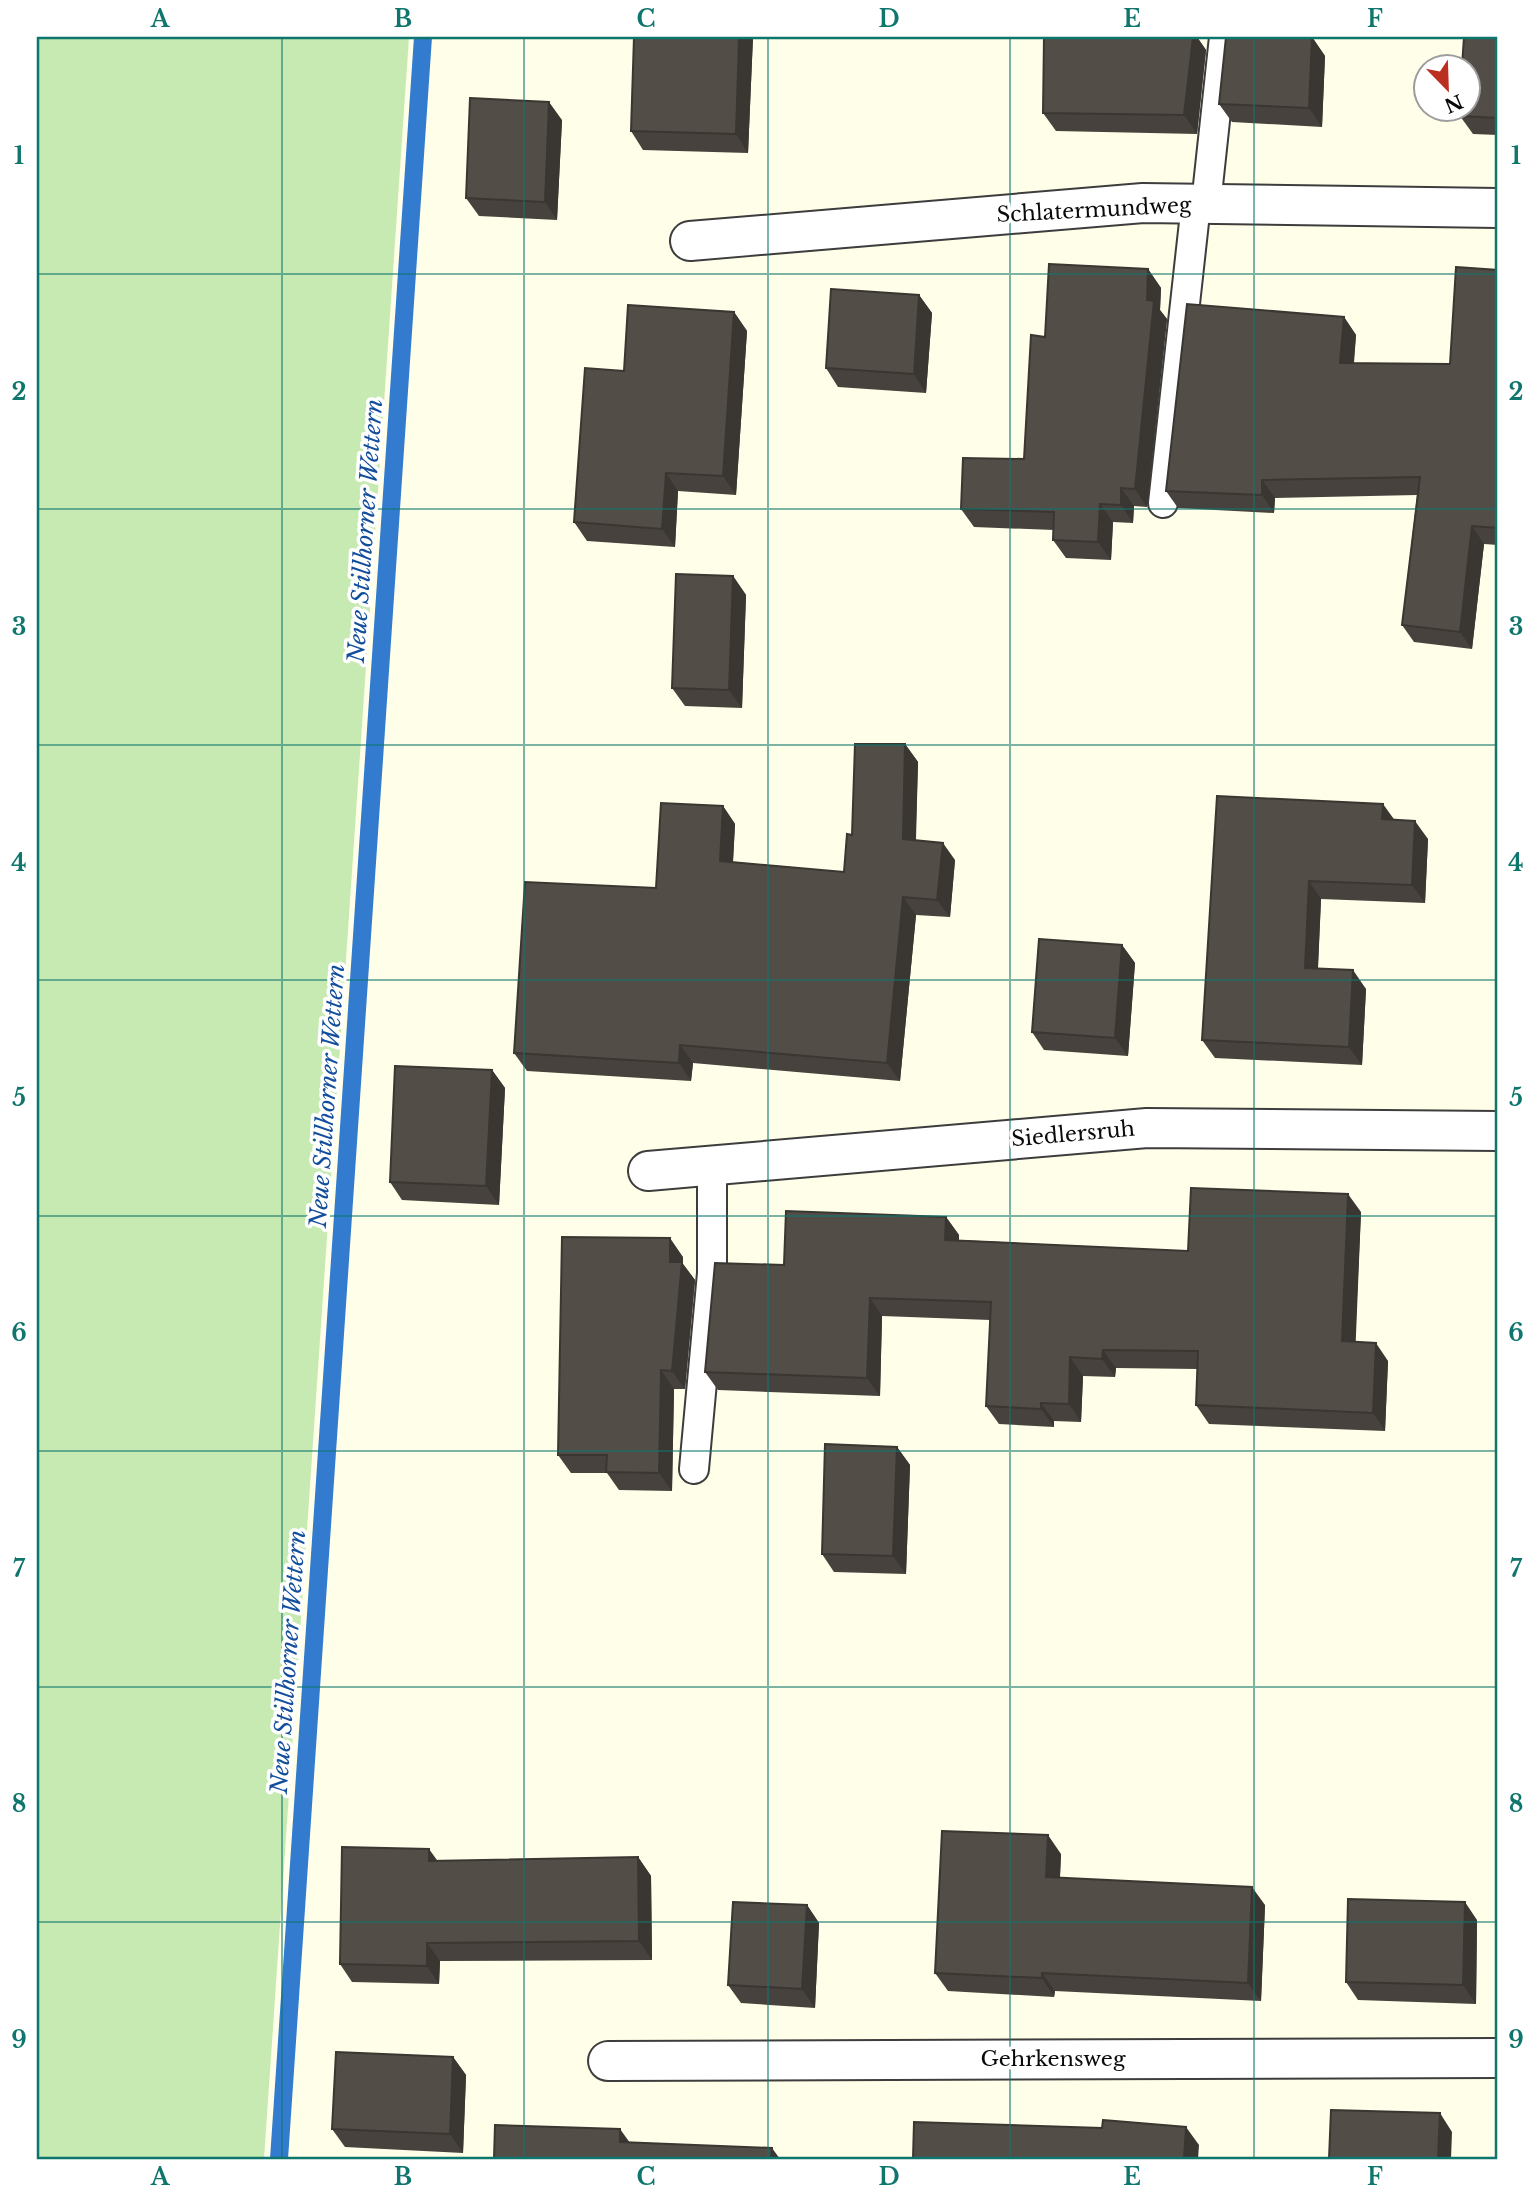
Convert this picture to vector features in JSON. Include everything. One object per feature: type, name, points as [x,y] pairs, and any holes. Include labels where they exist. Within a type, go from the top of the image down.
[{"type":"street","name":"Schlatermundweg","points":[[690,241],[1143,204],[1498,208]]},
{"type":"street","name":"Siedlersruh","points":[[648,1171],[1147,1128],[1498,1131]]},
{"type":"street","name":"Gehrkensweg","points":[[608,2061],[1498,2058]]},
{"type":"lane","points":[[1163,503],[1224,37]]},
{"type":"lane","points":[[694,1469],[712,1273],[712,1165]]},
{"type":"green space","points":[[37,37],[409,37],[264,2159],[37,2159]]},
{"type":"building","points":[[634,37],[739,37],[736,134],[631,131]]},
{"type":"building","points":[[1044,37],[1193,37],[1184,115],[1043,113]]},
{"type":"building","points":[[1226,37],[1312,37],[1309,108],[1219,104]]},
{"type":"building","points":[[1464,37],[1498,37],[1498,118],[1482,117],[1482,52],[1463,52]]},
{"type":"building","points":[[470,98],[549,102],[545,202],[466,198]]},
{"type":"building","points":[[1049,264],[1148,269],[1147,300],[1154,301],[1135,489],[1121,488],[1121,505],[1100,504],[1098,542],[1053,540],[1054,512],[961,509],[963,458],[1024,459],[1031,335],[1045,337]]},
{"type":"building","points":[[1456,267],[1498,270],[1498,528],[1472,526],[1460,632],[1402,625],[1420,477],[1262,480],[1262,495],[1166,491],[1187,304],[1344,317],[1340,363],[1450,364]]},
{"type":"building","points":[[831,289],[919,295],[914,374],[826,368]]},
{"type":"building","points":[[628,305],[734,312],[723,476],[666,473],[662,529],[574,522],[585,368],[624,371]]},
{"type":"building","points":[[676,574],[733,576],[729,690],[672,688]]},
{"type":"building","points":[[855,744],[905,744],[903,839],[943,843],[937,900],[903,897],[887,1063],[680,1045],[679,1063],[514,1053],[525,882],[656,888],[661,803],[723,806],[720,861],[844,872],[847,834],[852,835]]},
{"type":"building","points":[[1217,796],[1383,804],[1382,819],[1415,821],[1412,885],[1309,881],[1305,968],[1353,970],[1349,1047],[1202,1040]]},
{"type":"building","points":[[1039,939],[1122,945],[1115,1038],[1032,1032]]},
{"type":"building","points":[[395,1066],[492,1070],[486,1186],[390,1182]]},
{"type":"building","points":[[1191,1188],[1348,1194],[1342,1341],[1376,1343],[1373,1413],[1196,1405],[1198,1351],[1103,1350],[1102,1359],[1070,1357],[1069,1404],[1041,1403],[1041,1409],[986,1406],[991,1302],[870,1298],[867,1378],[705,1372],[715,1263],[784,1265],[786,1211],[946,1217],[945,1240],[1188,1251]]},
{"type":"building","points":[[562,1237],[670,1238],[670,1262],[682,1262],[672,1371],[661,1370],[659,1473],[606,1472],[607,1455],[558,1455]]},
{"type":"building","points":[[825,1444],[897,1447],[893,1556],[822,1554]]},
{"type":"building","points":[[942,1831],[1048,1835],[1046,1877],[1252,1887],[1248,1983],[1042,1973],[1042,1978],[935,1973]]},
{"type":"building","points":[[342,1847],[429,1849],[429,1861],[638,1857],[639,1941],[427,1943],[427,1966],[340,1964]]},
{"type":"building","points":[[1348,1899],[1465,1902],[1463,1985],[1346,1982]]},
{"type":"building","points":[[733,1902],[807,1905],[802,1989],[728,1985]]},
{"type":"building","points":[[336,2052],[453,2057],[450,2134],[332,2129]]},
{"type":"building","points":[[1331,2110],[1440,2113],[1438,2159],[1329,2159]]},
{"type":"building","points":[[1103,2120],[1186,2127],[1184,2159],[913,2159],[914,2122],[1102,2128]]},
{"type":"building","points":[[495,2125],[620,2129],[620,2142],[772,2148],[771,2159],[494,2159]]},
{"type":"waterway","name":"Neue Stillhorner Wettern","points":[[279,2159],[423,37]]}]
